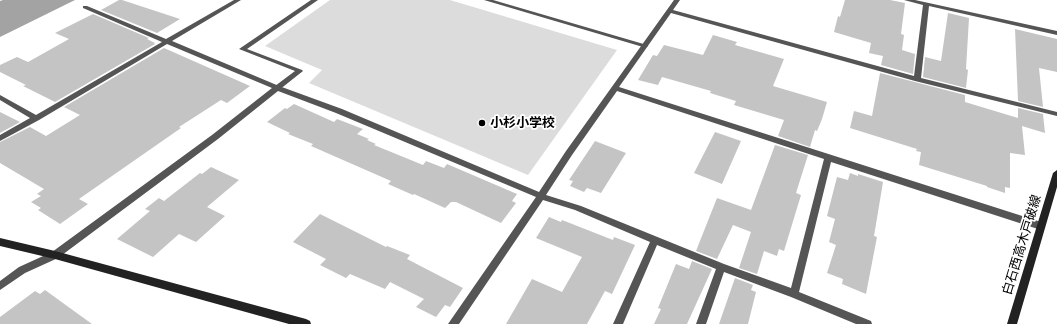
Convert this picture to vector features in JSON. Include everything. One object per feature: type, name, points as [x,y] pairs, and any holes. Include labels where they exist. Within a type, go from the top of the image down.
[{"type":"street","points":[[0,138],[168,42],[238,0]]},
{"type":"street","points":[[0,286],[22,270],[55,255],[215,137],[276,88],[300,71],[242,49],[315,0]]},
{"type":"street","points":[[487,0],[645,46]]},
{"type":"street","points":[[453,324],[569,153],[677,0]]},
{"type":"street","points":[[907,0],[1057,33]]},
{"type":"street","points":[[917,79],[926,4]]},
{"type":"street","points":[[84,7],[276,88],[339,111],[541,196],[578,208],[721,267],[794,294],[867,324]]},
{"type":"street","points":[[669,11],[917,79],[1057,114]]},
{"type":"street","points":[[615,88],[1041,226]]},
{"type":"street","points":[[0,97],[36,118]]},
{"type":"street","points":[[794,294],[828,158]]},
{"type":"street","name":"白石西高木戸破線","points":[[1012,324],[1057,173]]},
{"type":"street","points":[[618,324],[655,240]]},
{"type":"street","points":[[0,242],[55,255],[306,324]]},
{"type":"street","points":[[701,324],[721,267]]},
{"type":"shaded area","points":[[75,0],[0,37],[0,1]]},
{"type":"shaded area","name":"小杉小学校","points":[[330,0],[450,0],[617,50],[528,175],[309,83],[322,70],[265,46]]},
{"type":"building","points":[[119,0],[180,19],[157,33],[101,10]]},
{"type":"building","points":[[845,0],[890,0],[905,3],[901,34],[904,35],[902,50],[915,54],[913,74],[881,65],[883,56],[869,53],[871,43],[834,32],[838,16],[840,17]]},
{"type":"building","points":[[948,13],[969,18],[966,69],[968,70],[966,88],[923,77],[925,57],[941,61]]},
{"type":"building","points":[[93,14],[149,38],[147,39],[155,44],[55,102],[23,86],[26,85],[0,72],[0,65],[17,57],[28,62],[69,39],[55,33]]},
{"type":"building","points":[[1015,29],[1057,39],[1057,72],[1039,68],[1043,107],[1018,101]]},
{"type":"building","points":[[713,35],[737,42],[735,45],[784,59],[773,86],[827,102],[817,131],[815,130],[810,147],[778,136],[784,120],[734,105],[736,101],[710,93],[711,91],[662,77],[658,85],[638,80],[653,55],[657,56],[664,45],[703,55]]},
{"type":"building","points":[[164,48],[250,86],[227,103],[221,100],[179,127],[181,128],[79,199],[88,204],[60,224],[38,210],[41,208],[31,202],[41,196],[37,194],[44,189],[0,163],[0,142],[30,127],[46,136],[80,115],[64,107]]},
{"type":"building","points":[[880,73],[965,95],[965,102],[1018,118],[1018,108],[1043,114],[1045,133],[1022,126],[1025,155],[1010,153],[1010,188],[1005,187],[1005,193],[919,165],[921,152],[916,151],[917,149],[850,128],[854,111],[872,116]]},
{"type":"building","points":[[294,104],[334,122],[337,119],[363,129],[357,134],[369,139],[367,140],[376,144],[374,145],[423,165],[426,161],[444,168],[447,164],[517,194],[512,201],[516,203],[501,223],[456,202],[451,202],[445,208],[388,184],[391,181],[311,146],[313,144],[288,134],[290,133],[267,122],[285,108],[287,109]]},
{"type":"building","points":[[0,112],[20,122],[0,133]]},
{"type":"building","points":[[715,132],[741,141],[722,184],[694,173]]},
{"type":"building","points":[[595,141],[626,153],[601,193],[587,188],[584,192],[570,186],[573,181],[569,180]]},
{"type":"building","points":[[775,145],[808,155],[796,193],[801,195],[784,251],[779,249],[777,256],[764,251],[757,274],[739,268],[751,232],[733,225],[717,259],[696,251],[717,198],[751,210]]},
{"type":"building","points":[[211,167],[239,180],[207,207],[225,216],[196,242],[179,234],[153,257],[117,239],[150,211],[145,209],[159,198],[164,201],[200,173],[202,174]]},
{"type":"building","points":[[850,173],[883,182],[874,236],[877,237],[866,294],[842,284],[843,279],[827,273],[836,245],[829,242],[835,219],[827,216],[837,177],[848,180]]},
{"type":"building","points":[[320,214],[386,247],[387,246],[410,255],[407,259],[463,288],[450,307],[445,305],[436,317],[416,307],[424,299],[390,282],[385,289],[350,274],[346,278],[320,265],[326,259],[293,242]]},
{"type":"building","points":[[549,217],[561,222],[562,220],[613,240],[614,237],[635,245],[612,294],[605,291],[587,324],[506,324],[532,279],[562,292],[582,257],[536,238]]},
{"type":"building","points":[[692,261],[712,269],[687,324],[654,324],[661,309],[658,308],[676,264],[689,269]]},
{"type":"building","points":[[735,278],[753,285],[751,290],[756,292],[748,324],[719,324]]},
{"type":"building","points":[[45,290],[92,324],[0,324],[0,317],[35,291],[40,294]]},
{"type":"place","name":"小杉小学校","points":[[482,123]]}]
